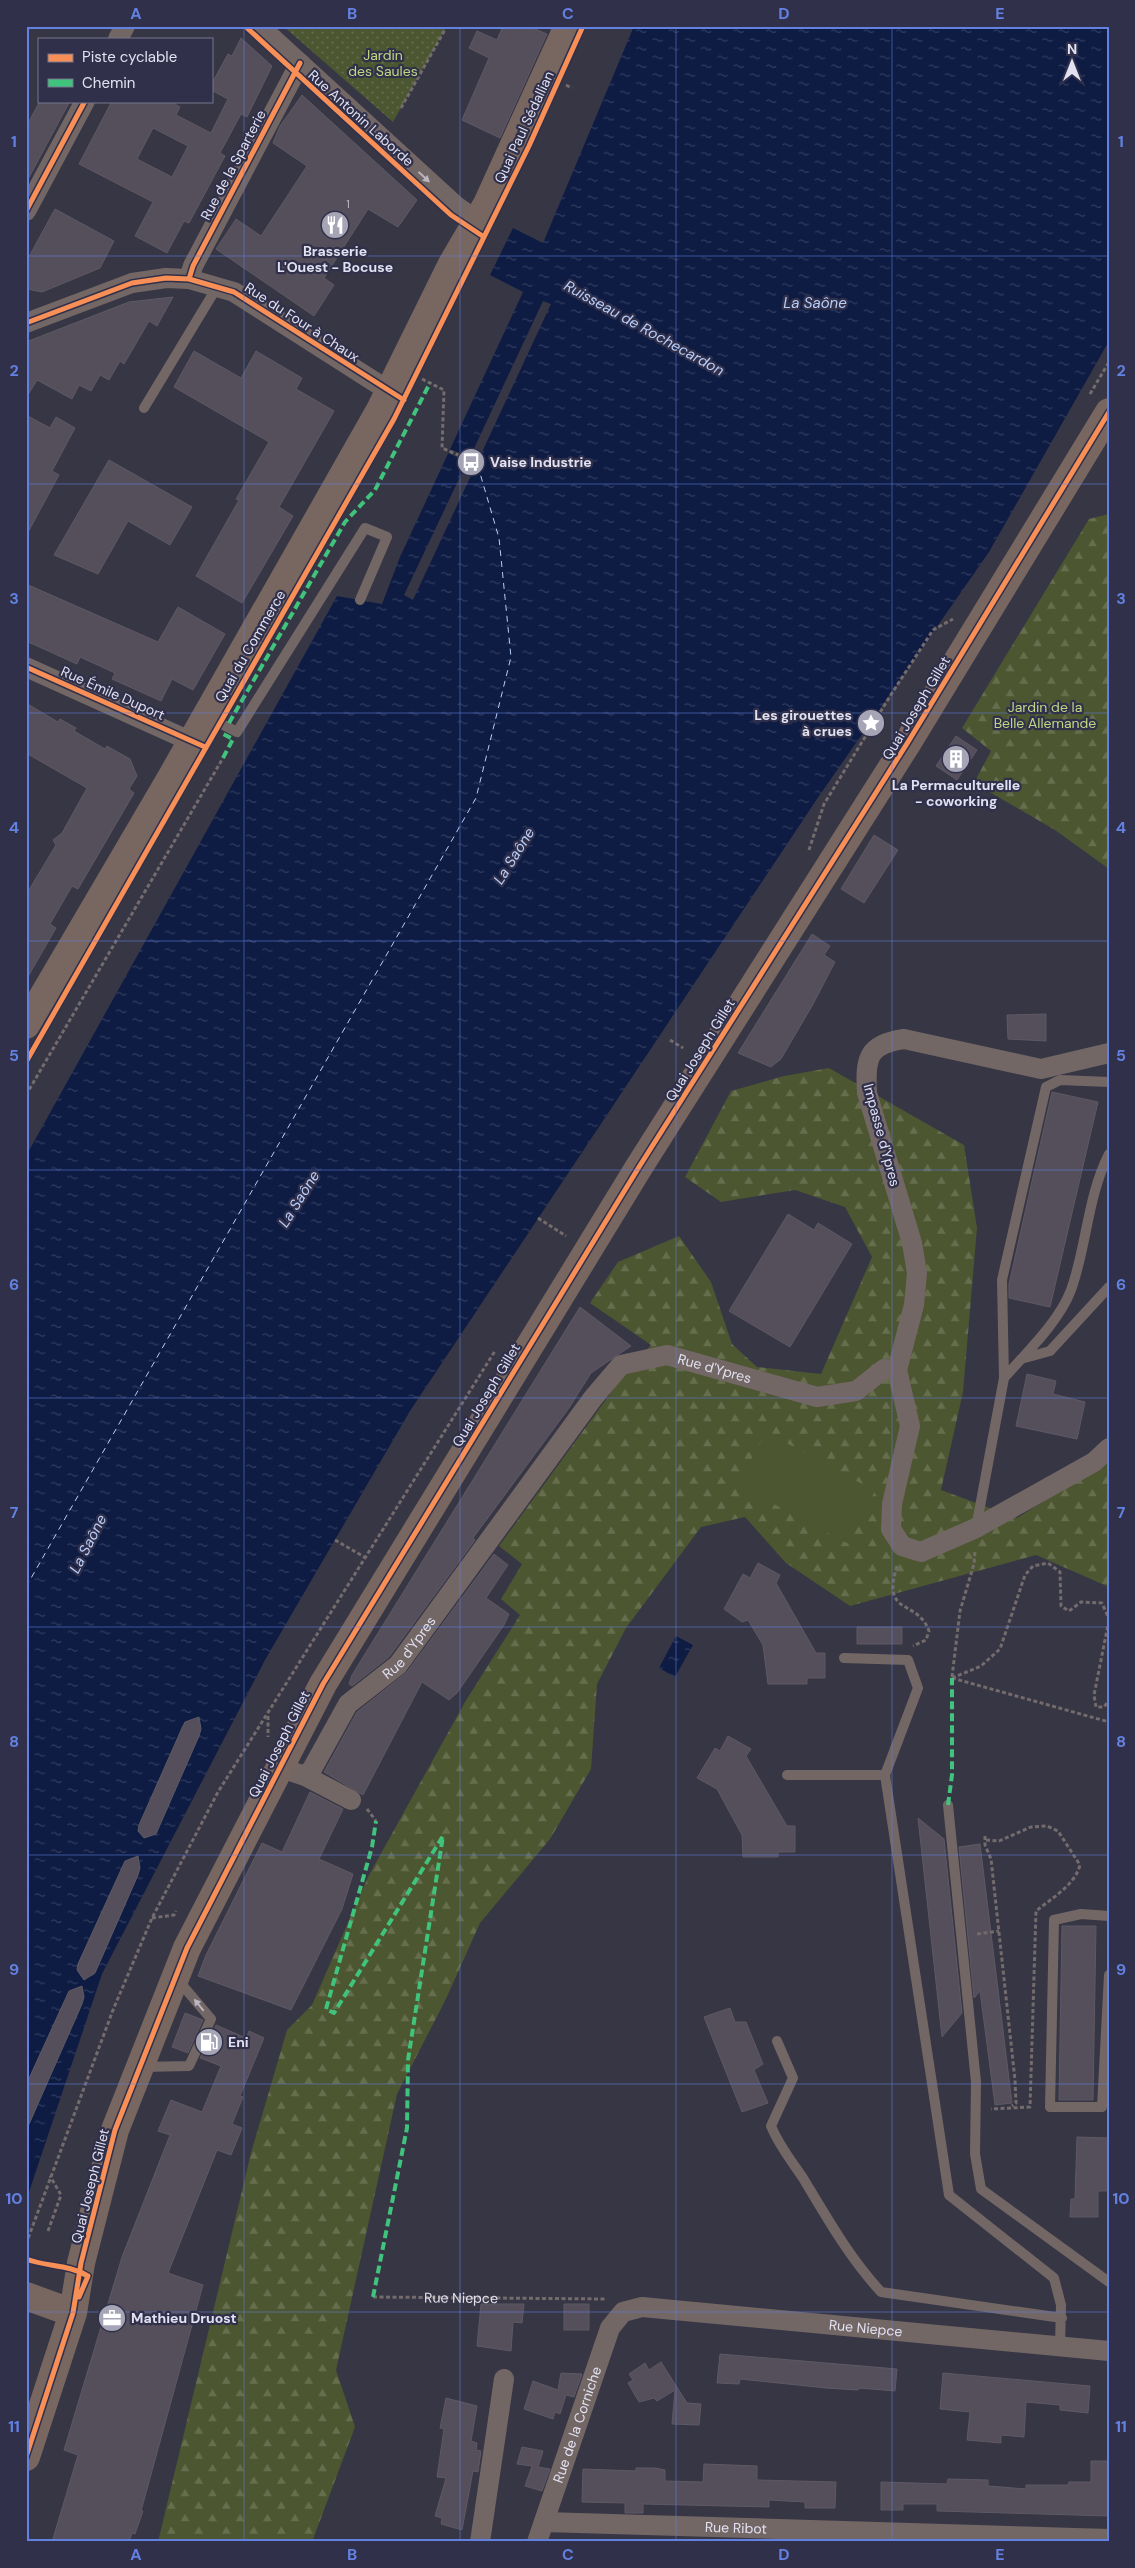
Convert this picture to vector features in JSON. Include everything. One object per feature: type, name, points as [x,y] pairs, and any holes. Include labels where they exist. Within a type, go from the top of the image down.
[{"type":"main road","name":"Quai Paul Sédallian","points":[[477,220],[568,26]]},
{"type":"main road","name":"Quai du Commerce","points":[[26,1025],[390,391],[452,264],[477,220]]},
{"type":"main road","name":"Quai Joseph Gillet","points":[[26,2457],[73,2313],[80,2272],[115,2130],[187,1948],[328,1675],[639,1167],[908,742],[1109,412]]},
{"type":"main road","points":[[28,2297],[73,2313]]},
{"type":"street","points":[[119,38],[125,26]]},
{"type":"street","name":"Rue Antonin Laborde","points":[[259,26],[456,206],[477,220]]},
{"type":"street","name":"Rue de la Sparterie","points":[[189,280],[193,266],[300,63]]},
{"type":"street","points":[[26,212],[84,102]]},
{"type":"street","name":"Rue du Four à Chaux","points":[[26,323],[132,283],[166,278],[189,280],[234,292],[390,391]]},
{"type":"street","name":"Rue Émile Duport","points":[[26,667],[190,741]]},
{"type":"street","name":"Impasse d'Ypres","points":[[897,1370],[914,1305],[916,1273],[912,1243],[868,1093],[866,1071],[872,1052],[885,1042],[904,1039],[1041,1069],[1109,1053]]},
{"type":"street","name":"Rue d'Ypres","points":[[284,1762],[312,1769],[348,1704],[398,1665],[593,1398],[622,1365],[667,1356],[817,1397],[856,1390],[884,1369],[897,1370]]},
{"type":"street","points":[[897,1370],[910,1426],[892,1504],[891,1529],[902,1546],[921,1552],[976,1528],[1094,1462],[1109,1448]]},
{"type":"street","points":[[284,1762],[352,1800]]},
{"type":"street","name":"Rue Niepce","points":[[623,2312],[642,2307],[1109,2351]]},
{"type":"street","name":"Rue de la Corniche","points":[[537,2542],[610,2328],[623,2312]]},
{"type":"street","points":[[480,2542],[504,2379]]},
{"type":"street","name":"Rue Ribot","points":[[544,2522],[1109,2539]]},
{"type":"lane","points":[[144,408],[217,287]]},
{"type":"lane","points":[[205,716],[237,732],[365,528],[387,537],[360,600]]},
{"type":"lane","points":[[976,1528],[1004,1378],[1002,1280],[1046,1087],[1060,1080],[1109,1082]]},
{"type":"lane","points":[[1004,1378],[1048,1328],[1070,1291],[1099,1174],[1109,1154]]},
{"type":"lane","points":[[1020,1359],[1050,1351],[1109,1286]]},
{"type":"lane","points":[[844,1658],[908,1660],[918,1688],[885,1775],[949,2195],[1054,2278],[1061,2305],[1060,2346]]},
{"type":"lane","points":[[788,1775],[885,1775]]},
{"type":"lane","points":[[948,1805],[976,2082],[975,2154],[981,2190],[1109,2282]]},
{"type":"lane","points":[[1109,1916],[1081,1914],[1054,1920],[1050,2107],[1102,2107],[1109,1975]]},
{"type":"lane","points":[[140,2067],[189,2066],[210,2019],[176,1977]]},
{"type":"lane","points":[[777,2041],[793,2078],[771,2126],[779,2145],[802,2176],[837,2235],[861,2270],[881,2292],[1062,2318]]},
{"type":"path","points":[[401,108],[447,26]]},
{"type":"path","points":[[422,379],[444,390],[442,448],[477,463]]},
{"type":"path","points":[[26,1095],[223,758]]},
{"type":"path","points":[[670,1040],[684,1048]]},
{"type":"path","points":[[538,1218],[566,1236]]},
{"type":"path","points":[[952,1678],[960,1611],[974,1564],[976,1528]]},
{"type":"path","points":[[335,1540],[366,1558]]},
{"type":"path","points":[[898,1562],[892,1580],[892,1593],[895,1599],[922,1620],[929,1631],[929,1637],[926,1640],[913,1646],[908,1660]]},
{"type":"path","points":[[952,1678],[981,1666],[1000,1649],[1025,1575],[1033,1566],[1048,1563],[1060,1572],[1060,1606],[1069,1611],[1081,1602],[1102,1603],[1109,1619],[1094,1695],[1096,1707],[1104,1707],[1109,1700]]},
{"type":"path","points":[[952,1678],[1109,1722]]},
{"type":"path","points":[[268,1714],[284,1762]]},
{"type":"path","points":[[1012,2107],[1016,2103],[1015,2080],[992,1859],[985,1838],[999,1841],[1031,1828],[1047,1826],[1058,1831],[1080,1865]]},
{"type":"path","points":[[961,1936],[999,1931]]},
{"type":"path","points":[[994,2108],[1030,2107]]},
{"type":"path","points":[[26,2244],[50,2176],[61,2195],[48,2231]]},
{"type":"path","points":[[26,2259],[40,2264],[56,2264],[80,2272]]},
{"type":"green space","name":"Jardin des Saules","points":[[283,26],[447,26],[393,122]]},
{"type":"green space","name":"Jardin de la Belle Allemande","points":[[1109,514],[1109,869],[1055,830],[974,783],[991,751],[962,728],[1089,519]]},
{"type":"green space","points":[[829,1068],[964,1145],[977,1228],[963,1392],[941,1490],[1017,1518],[1109,1460],[1109,1587],[1036,1555],[850,1606],[786,1563],[745,1517],[701,1527],[626,1628],[597,1684],[591,1769],[550,1839],[480,1923],[445,2001],[397,2094],[336,2370],[355,2427],[312,2542],[158,2542],[251,2153],[287,2030],[312,2005],[368,1877],[465,1702],[520,1615],[501,1599],[522,1564],[499,1546],[621,1379],[651,1345],[590,1303],[618,1262],[679,1236],[711,1282],[732,1344],[757,1367],[821,1374],[872,1257],[845,1207],[795,1190],[721,1202],[685,1177],[731,1091],[784,1076]]},
{"type":"green space","points":[[766,1432],[875,1491],[847,1543],[738,1485]]},
{"type":"water","name":"La Saône","points":[[634,26],[1109,26],[1109,341],[989,552],[817,799],[410,1411],[265,1660],[102,1974],[26,2201],[26,1156],[337,596],[382,604],[400,557],[523,292],[490,275],[513,228],[543,243]]},
{"type":"water","points":[[676,1636],[693,1645],[675,1677],[659,1668]]},
{"type":"pier","points":[[543,301],[551,304],[413,600],[404,595],[467,462],[446,452],[447,448],[470,457]]},
{"type":"building","points":[[503,26],[528,26],[547,34],[500,138],[462,120],[489,58],[469,48],[477,31],[497,40]]},
{"type":"building","points":[[241,38],[272,66],[247,117],[241,114],[220,153],[225,156],[189,223],[184,221],[167,253],[135,236],[153,202],[79,164],[111,102],[172,102],[180,107],[176,115],[211,133],[228,99],[212,91],[212,83],[228,54],[232,56]],"holes":[[[153,128],[188,146],[172,177],[137,159]]]},
{"type":"building","points":[[302,95],[417,200],[398,227],[368,209],[324,278],[334,285],[314,316],[216,249],[236,219],[261,236],[307,166],[273,143],[280,126]]},
{"type":"building","points":[[39,102],[69,102],[26,183],[26,127]]},
{"type":"building","points":[[55,209],[114,241],[100,268],[42,292],[32,290],[26,288],[26,262]]},
{"type":"building","points":[[173,297],[157,326],[149,321],[124,364],[120,361],[109,380],[100,375],[91,391],[79,385],[72,399],[37,380],[26,398],[26,342],[129,302]]},
{"type":"building","points":[[194,351],[241,378],[256,351],[302,378],[296,389],[334,411],[279,507],[293,516],[242,603],[196,576],[239,500],[236,499],[269,442],[174,387]]},
{"type":"building","points":[[26,415],[50,428],[56,417],[75,428],[52,471],[59,475],[26,536]]},
{"type":"building","points":[[109,460],[192,507],[170,545],[128,521],[98,574],[54,555]]},
{"type":"building","points":[[26,584],[158,642],[178,607],[225,634],[193,690],[172,679],[161,701],[112,679],[115,673],[80,657],[77,664],[26,641]]},
{"type":"building","points":[[26,703],[58,722],[60,719],[76,728],[74,731],[105,749],[107,746],[130,759],[137,776],[129,789],[134,793],[78,889],[72,886],[50,924],[56,928],[26,980],[26,895],[56,845],[53,840],[62,833],[87,788],[26,753]]},
{"type":"building","name":"La Permaculturelle - coworking","points":[[956,736],[977,750],[957,780],[936,766]]},
{"type":"building","points":[[874,835],[898,850],[864,903],[841,889]]},
{"type":"building","points":[[812,934],[830,946],[824,955],[835,962],[781,1059],[771,1067],[738,1053]]},
{"type":"building","points":[[1046,1014],[1046,1041],[1008,1039],[1007,1015]]},
{"type":"building","points":[[1052,1092],[1098,1102],[1050,1307],[1009,1298],[1009,1284]]},
{"type":"building","points":[[788,1214],[814,1230],[818,1223],[852,1244],[790,1347],[729,1311]]},
{"type":"building","points":[[580,1307],[631,1346],[591,1373],[569,1408],[473,1538],[475,1540],[389,1657],[352,1686],[349,1684],[352,1675]]},
{"type":"building","points":[[1027,1374],[1056,1381],[1053,1394],[1085,1402],[1077,1439],[1016,1426]]},
{"type":"building","points":[[494,1554],[508,1565],[486,1598],[509,1614],[504,1625],[457,1693],[449,1700],[422,1682],[363,1795],[324,1772],[357,1712],[407,1672]]},
{"type":"building","points":[[758,1563],[780,1575],[776,1583],[816,1653],[825,1653],[825,1678],[807,1678],[807,1684],[768,1684],[763,1645],[748,1620],[742,1622],[724,1609],[743,1574],[750,1578]]},
{"type":"building","points":[[857,1627],[902,1627],[902,1644],[857,1644]]},
{"type":"building","points":[[199,1717],[201,1729],[199,1736],[156,1834],[144,1838],[138,1831],[139,1825],[182,1728],[185,1722]]},
{"type":"building","points":[[728,1736],[751,1749],[746,1756],[787,1826],[795,1826],[795,1852],[778,1852],[778,1857],[743,1857],[742,1835],[717,1789],[697,1778],[715,1748],[720,1751]]},
{"type":"building","points":[[310,1792],[343,1809],[319,1859],[353,1874],[342,1909],[291,2010],[198,1976],[206,1955],[262,1843],[282,1852]]},
{"type":"building","points":[[918,1818],[944,1839],[962,2013],[942,2037]]},
{"type":"building","points":[[980,1844],[1012,2103],[995,2105],[980,1991],[974,1998],[959,1847]]},
{"type":"building","points":[[138,1856],[140,1868],[138,1875],[95,1973],[84,1980],[77,1970],[78,1964],[125,1861]]},
{"type":"building","points":[[1062,1926],[1096,1926],[1093,2100],[1059,2100]]},
{"type":"building","points":[[82,1986],[84,1997],[82,2004],[26,2131],[26,2085],[69,1991]]},
{"type":"building","points":[[730,2008],[735,2022],[746,2022],[763,2064],[754,2070],[768,2103],[742,2112],[704,2017]]},
{"type":"building","points":[[185,2013],[203,2020],[188,2053],[172,2047]]},
{"type":"building","points":[[216,2025],[246,2038],[249,2031],[264,2038],[240,2096],[243,2097],[232,2124],[242,2128],[231,2155],[217,2150],[168,2273],[203,2285],[141,2511],[143,2511],[135,2534],[132,2533],[129,2542],[52,2542],[78,2455],[64,2450],[122,2257],[170,2135],[158,2131],[171,2100],[202,2112],[221,2066],[200,2058]]},
{"type":"building","points":[[1077,2137],[1109,2138],[1108,2191],[1098,2191],[1098,2217],[1070,2217],[1071,2199],[1075,2199]]},
{"type":"building","points":[[481,2304],[524,2304],[522,2323],[513,2322],[511,2351],[477,2346]]},
{"type":"building","points":[[564,2304],[589,2304],[589,2330],[564,2330]]},
{"type":"building","points":[[720,2354],[897,2369],[895,2391],[826,2388],[740,2379],[739,2384],[717,2383]]},
{"type":"building","points":[[661,2362],[687,2403],[701,2404],[699,2425],[672,2424],[675,2390],[657,2401],[654,2398],[639,2402],[628,2383],[633,2380],[629,2374],[645,2363],[649,2370]]},
{"type":"building","points":[[561,2373],[582,2374],[574,2397],[566,2395],[560,2414],[555,2412],[553,2419],[524,2409],[533,2381],[558,2390]]},
{"type":"building","points":[[943,2373],[1090,2386],[1088,2413],[1060,2410],[1060,2405],[1026,2402],[1024,2437],[1001,2435],[1001,2443],[967,2440],[970,2412],[940,2409]]},
{"type":"building","points":[[446,2398],[477,2406],[471,2441],[477,2443],[476,2450],[481,2451],[478,2472],[473,2471],[462,2530],[441,2524],[442,2518],[435,2516],[446,2478],[437,2477],[444,2429],[440,2428]]},
{"type":"building","points":[[522,2447],[543,2451],[538,2467],[550,2469],[542,2491],[525,2486],[532,2466],[517,2464]]},
{"type":"building","points":[[1091,2461],[1109,2461],[1109,2516],[937,2511],[937,2504],[903,2504],[903,2510],[881,2510],[881,2482],[947,2484],[948,2479],[988,2480],[988,2486],[1026,2489],[1026,2485],[1068,2485],[1069,2482],[1091,2482]]},
{"type":"building","points":[[704,2464],[757,2466],[757,2480],[836,2482],[835,2508],[805,2508],[805,2502],[769,2500],[769,2507],[643,2504],[643,2513],[625,2513],[625,2503],[582,2502],[583,2469],[636,2471],[636,2468],[655,2468],[665,2470],[665,2481],[703,2482]]},
{"type":"ferry route","points":[[26,1587],[476,798],[511,657],[499,538],[477,463]]},
{"type":"marked path","points":[[229,723],[345,522],[375,490],[430,383]]},
{"type":"marked path","points":[[223,758],[233,739],[223,734],[224,732]]},
{"type":"marked path","points":[[948,1805],[952,1775],[952,1678]]},
{"type":"marked path","points":[[373,2297],[407,2128],[408,2060],[443,1836],[334,2013],[326,2009],[372,1847],[376,1821]]},
{"type":"cycle path","points":[[245,26],[451,215],[484,237]]},
{"type":"cycle path","points":[[26,1062],[394,419],[529,146],[583,26]]},
{"type":"cycle path","points":[[189,279],[193,266],[300,63]]},
{"type":"cycle path","points":[[26,211],[84,102]]},
{"type":"cycle path","points":[[26,323],[132,283],[166,278],[189,279],[234,292],[404,400]]},
{"type":"cycle path","points":[[26,2457],[73,2313],[81,2263],[115,2130],[187,1948],[323,1684],[639,1167],[908,742],[1109,412]]},
{"type":"cycle path","points":[[26,667],[205,747]]},
{"type":"cycle path","points":[[26,2259],[73,2269],[88,2276],[79,2297]]},
{"type":"place","name":"Brasserie L'Ouest - Bocuse","points":[[335,225]]},
{"type":"place","name":"Vaise Industrie","points":[[471,462]]},
{"type":"place","name":"Les girouettes à crues","points":[[871,723]]},
{"type":"place","name":"La Permaculturelle - coworking","points":[[956,759]]},
{"type":"place","name":"Eni","points":[[209,2042]]},
{"type":"place","name":"Mathieu Druost","points":[[112,2318]]},
{"type":"water label","name":"Ruisseau de Rochecardon","points":[[644,328]]}]
